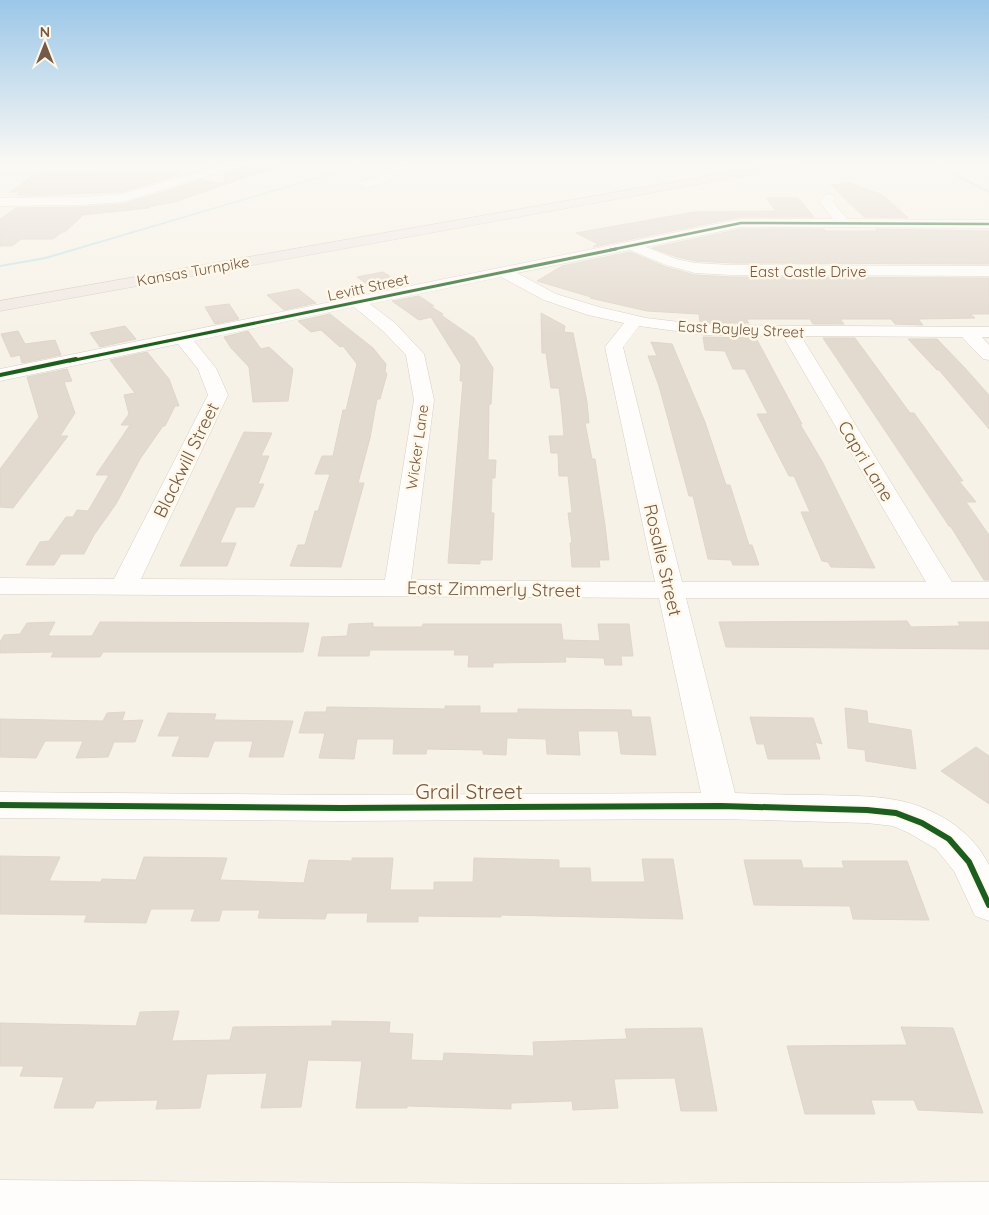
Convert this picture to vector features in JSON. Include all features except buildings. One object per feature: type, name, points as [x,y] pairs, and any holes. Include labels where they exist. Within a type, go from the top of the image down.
[{"type":"highway","name":"Kansas Turnpike","points":[[0,297],[442,220]]},
{"type":"highway","name":"Kansas Turnpike","points":[[0,306],[482,220]]},
{"type":"street","points":[[840,220],[843,223]]},
{"type":"street","name":"Levitt Street","points":[[0,375],[742,223],[989,224]]},
{"type":"street","name":"East Castle Drive","points":[[632,246],[671,262],[695,268],[732,270],[989,271]]},
{"type":"street","name":"East Bayley Street","points":[[502,272],[550,296],[594,311],[635,320],[705,330],[989,332]]},
{"type":"street","name":"Wicker Lane","points":[[356,302],[389,327],[416,354],[424,400],[397,588]]},
{"type":"street","name":"Rosalie Street","points":[[635,320],[614,347],[721,806]]},
{"type":"street","name":"Capri Lane","points":[[790,332],[943,590]]},
{"type":"street","points":[[967,332],[989,355]]},
{"type":"street","name":"Blackwill Street","points":[[124,586],[218,395],[208,368],[182,338]]},
{"type":"street","name":"East Zimmerly Street","points":[[0,586],[989,590]]},
{"type":"street","name":"Grail Street","points":[[0,805],[341,808],[721,806],[867,810],[896,813],[949,839],[969,862],[989,905]]},
{"type":"street","points":[[0,1205],[529,1209],[989,1207]]},
{"type":"waterway","points":[[0,266],[45,258],[175,220]]},
{"type":"cycle path","points":[[0,375],[741,223],[989,224]]},
{"type":"cycle path","points":[[0,805],[341,808],[721,806],[867,810],[896,813],[922,823],[949,839],[969,862],[989,905]]}]
